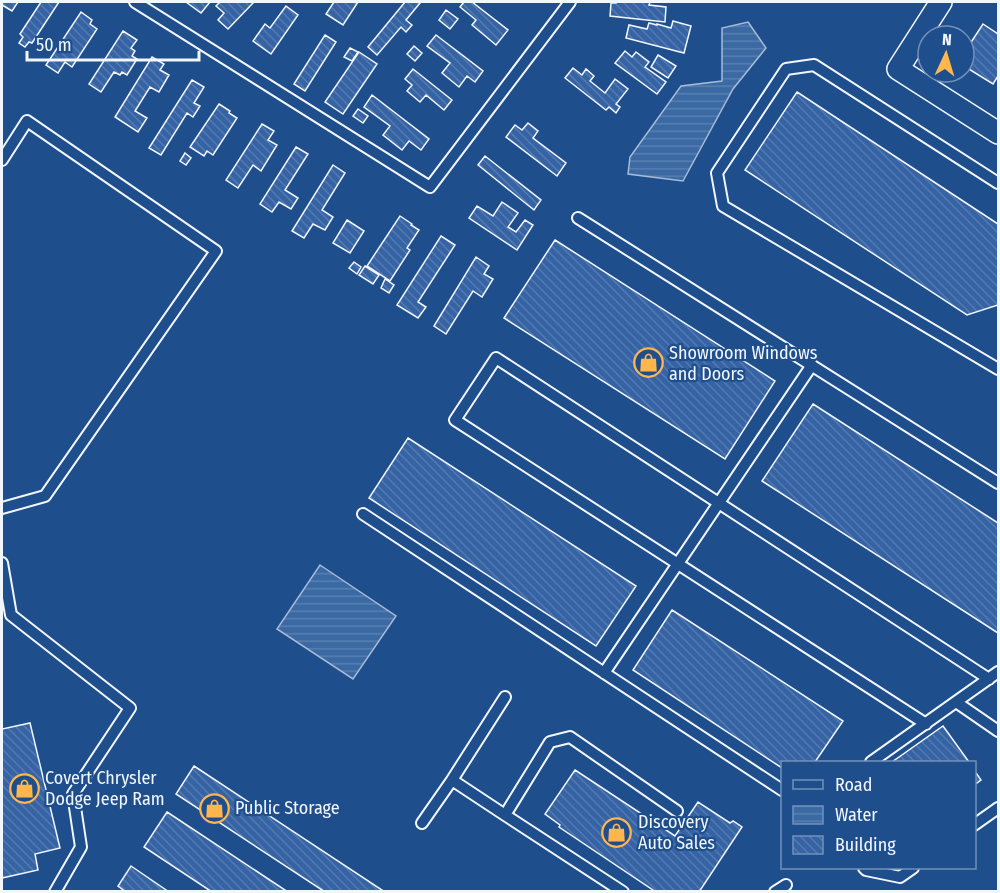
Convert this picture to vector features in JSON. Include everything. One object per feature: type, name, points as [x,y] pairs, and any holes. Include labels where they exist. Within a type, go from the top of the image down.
[{"type":"street","points":[[940,2],[897,69],[999,133]]},
{"type":"lane","points":[[135,2],[430,187],[570,2]]},
{"type":"lane","points":[[999,183],[814,65],[786,69],[717,173],[723,206],[999,369]]},
{"type":"lane","points":[[2,159],[27,121],[216,251],[45,496],[2,508]]},
{"type":"lane","points":[[578,218],[999,483]]},
{"type":"lane","points":[[926,724],[455,420],[496,358],[988,679]]},
{"type":"lane","points":[[604,673],[812,365]]},
{"type":"lane","points":[[363,514],[781,789]]},
{"type":"lane","points":[[2,563],[11,615],[130,708],[73,794],[81,847],[55,891]]},
{"type":"lane","points":[[872,761],[999,672]]},
{"type":"lane","points":[[422,823],[505,697]]},
{"type":"lane","points":[[956,702],[999,731]]},
{"type":"lane","points":[[505,815],[550,742],[570,737],[678,811]]},
{"type":"lane","points":[[452,780],[623,891]]},
{"type":"lane","points":[[976,824],[999,808]]},
{"type":"lane","points":[[865,869],[900,877],[910,869]]},
{"type":"lane","points":[[776,891],[786,885]]},
{"type":"water","points":[[748,22],[766,48],[733,89],[683,181],[628,174],[630,157],[681,86],[722,81],[722,28]]},
{"type":"water","points":[[320,565],[396,616],[353,679],[277,629]]},
{"type":"building","points":[[2,2],[18,2],[12,11],[2,5]]},
{"type":"building","points":[[41,2],[59,2],[32,43],[29,42],[25,47],[19,43],[23,37],[20,34]]},
{"type":"building","points":[[186,2],[210,2],[201,13]]},
{"type":"building","points":[[220,2],[254,2],[228,29],[218,20],[224,13],[216,6]]},
{"type":"building","points":[[334,2],[358,2],[343,25],[326,14]]},
{"type":"building","points":[[405,2],[420,3],[406,20],[412,25],[406,32],[401,27],[377,55],[368,47]]},
{"type":"building","points":[[464,2],[472,2],[508,30],[496,45],[472,25],[476,20],[460,7]]},
{"type":"building","points":[[650,2],[649,5],[666,7],[665,22],[610,16],[611,3]]},
{"type":"building","points":[[286,6],[298,15],[271,54],[253,41],[265,24],[270,28]]},
{"type":"building","points":[[446,10],[458,19],[450,29],[439,20]]},
{"type":"building","points":[[81,12],[92,20],[90,24],[97,29],[72,67],[65,62],[58,73],[46,65]]},
{"type":"building","points":[[673,21],[691,26],[684,53],[626,38],[629,25],[647,29],[649,23],[671,28]]},
{"type":"building","points":[[983,24],[998,34],[998,76],[993,84],[976,73],[976,35]]},
{"type":"building","points":[[123,31],[137,40],[131,48],[135,51],[132,56],[137,59],[127,75],[114,72],[101,92],[89,84]]},
{"type":"building","points":[[325,35],[336,42],[305,91],[294,84]]},
{"type":"building","points":[[436,35],[483,71],[475,82],[467,76],[459,87],[442,73],[450,63],[427,46]]},
{"type":"building","points":[[414,46],[422,53],[415,61],[407,54]]},
{"type":"building","points":[[350,48],[358,52],[352,61],[344,57]]},
{"type":"building","points":[[625,51],[632,57],[636,52],[649,62],[645,67],[666,82],[657,94],[615,63]]},
{"type":"building","points":[[359,52],[377,64],[343,114],[325,102]]},
{"type":"building","points":[[658,55],[676,66],[668,78],[651,67]]},
{"type":"building","points":[[152,57],[164,64],[160,70],[169,75],[159,92],[150,87],[135,111],[147,118],[138,132],[115,117]]},
{"type":"building","points":[[573,68],[582,75],[586,69],[594,76],[590,81],[605,93],[615,79],[628,89],[616,104],[620,107],[616,113],[609,107],[606,110],[565,78]]},
{"type":"building","points":[[413,69],[452,100],[444,110],[426,95],[420,102],[407,91],[412,85],[405,79]]},
{"type":"building","points":[[192,80],[204,87],[194,103],[200,106],[193,117],[187,113],[161,155],[149,148]]},
{"type":"building","points":[[797,92],[998,224],[998,305],[967,315],[745,170]]},
{"type":"building","points":[[372,95],[429,139],[421,150],[409,141],[402,150],[383,135],[390,126],[364,107]]},
{"type":"building","points":[[219,104],[237,118],[213,155],[207,151],[204,156],[190,147]]},
{"type":"building","points":[[358,109],[368,116],[363,123],[353,116]]},
{"type":"building","points":[[528,123],[538,131],[533,138],[566,163],[557,176],[506,137],[515,125],[522,130]]},
{"type":"building","points":[[262,124],[274,131],[268,140],[277,145],[261,171],[253,165],[238,188],[226,180]]},
{"type":"building","points":[[296,147],[308,154],[285,190],[298,198],[291,209],[279,202],[272,212],[260,204]]},
{"type":"building","points":[[185,153],[191,158],[186,165],[180,161]]},
{"type":"building","points":[[485,156],[541,200],[534,210],[478,165]]},
{"type":"building","points":[[333,165],[345,173],[322,210],[333,217],[325,230],[313,224],[304,238],[292,231]]},
{"type":"building","points":[[502,202],[518,213],[508,227],[516,232],[525,220],[533,225],[517,250],[469,218],[477,206],[493,216]]},
{"type":"building","points":[[400,216],[419,230],[407,248],[410,250],[390,281],[367,266]]},
{"type":"building","points":[[347,220],[364,231],[350,253],[333,243]]},
{"type":"building","points":[[441,236],[455,245],[418,302],[426,307],[418,318],[397,305]]},
{"type":"building","points":[[555,240],[775,381],[725,459],[504,318]]},
{"type":"building","points":[[476,257],[489,266],[484,274],[493,279],[482,297],[473,291],[446,334],[434,326]]},
{"type":"building","points":[[354,262],[361,267],[357,274],[349,268]]},
{"type":"building","points":[[365,266],[379,275],[373,284],[359,275]]},
{"type":"building","points":[[385,279],[394,285],[389,293],[381,288]]},
{"type":"building","points":[[813,404],[998,523],[998,633],[762,481]]},
{"type":"building","points":[[408,438],[636,586],[596,646],[369,498]]},
{"type":"building","points":[[672,610],[843,721],[816,761],[781,761],[781,767],[633,670]]},
{"type":"building","name":"Covert Chrysler Dodge Jeep Ram","points":[[30,723],[60,848],[35,854],[38,870],[2,878],[2,729]]},
{"type":"building","points":[[943,726],[968,761],[893,761]]},
{"type":"building","points":[[194,766],[385,892],[325,892],[176,794]]},
{"type":"building","name":"Discovery Auto Sales","points":[[575,770],[675,836],[698,802],[730,823],[733,821],[742,827],[699,892],[656,892],[559,827],[560,825],[545,814]]},
{"type":"building","points":[[976,773],[981,780],[976,784]]},
{"type":"building","points":[[167,812],[288,892],[212,892],[144,847]]},
{"type":"building","points":[[131,866],[169,892],[126,892],[118,886]]},
{"type":"place","name":"Showroom Windows and Doors","points":[[648,363]]},
{"type":"place","name":"Covert Chrysler Dodge Jeep Ram","points":[[24,788]]},
{"type":"place","name":"Public Storage","points":[[214,808]]},
{"type":"place","name":"Discovery Auto Sales","points":[[617,832]]}]
